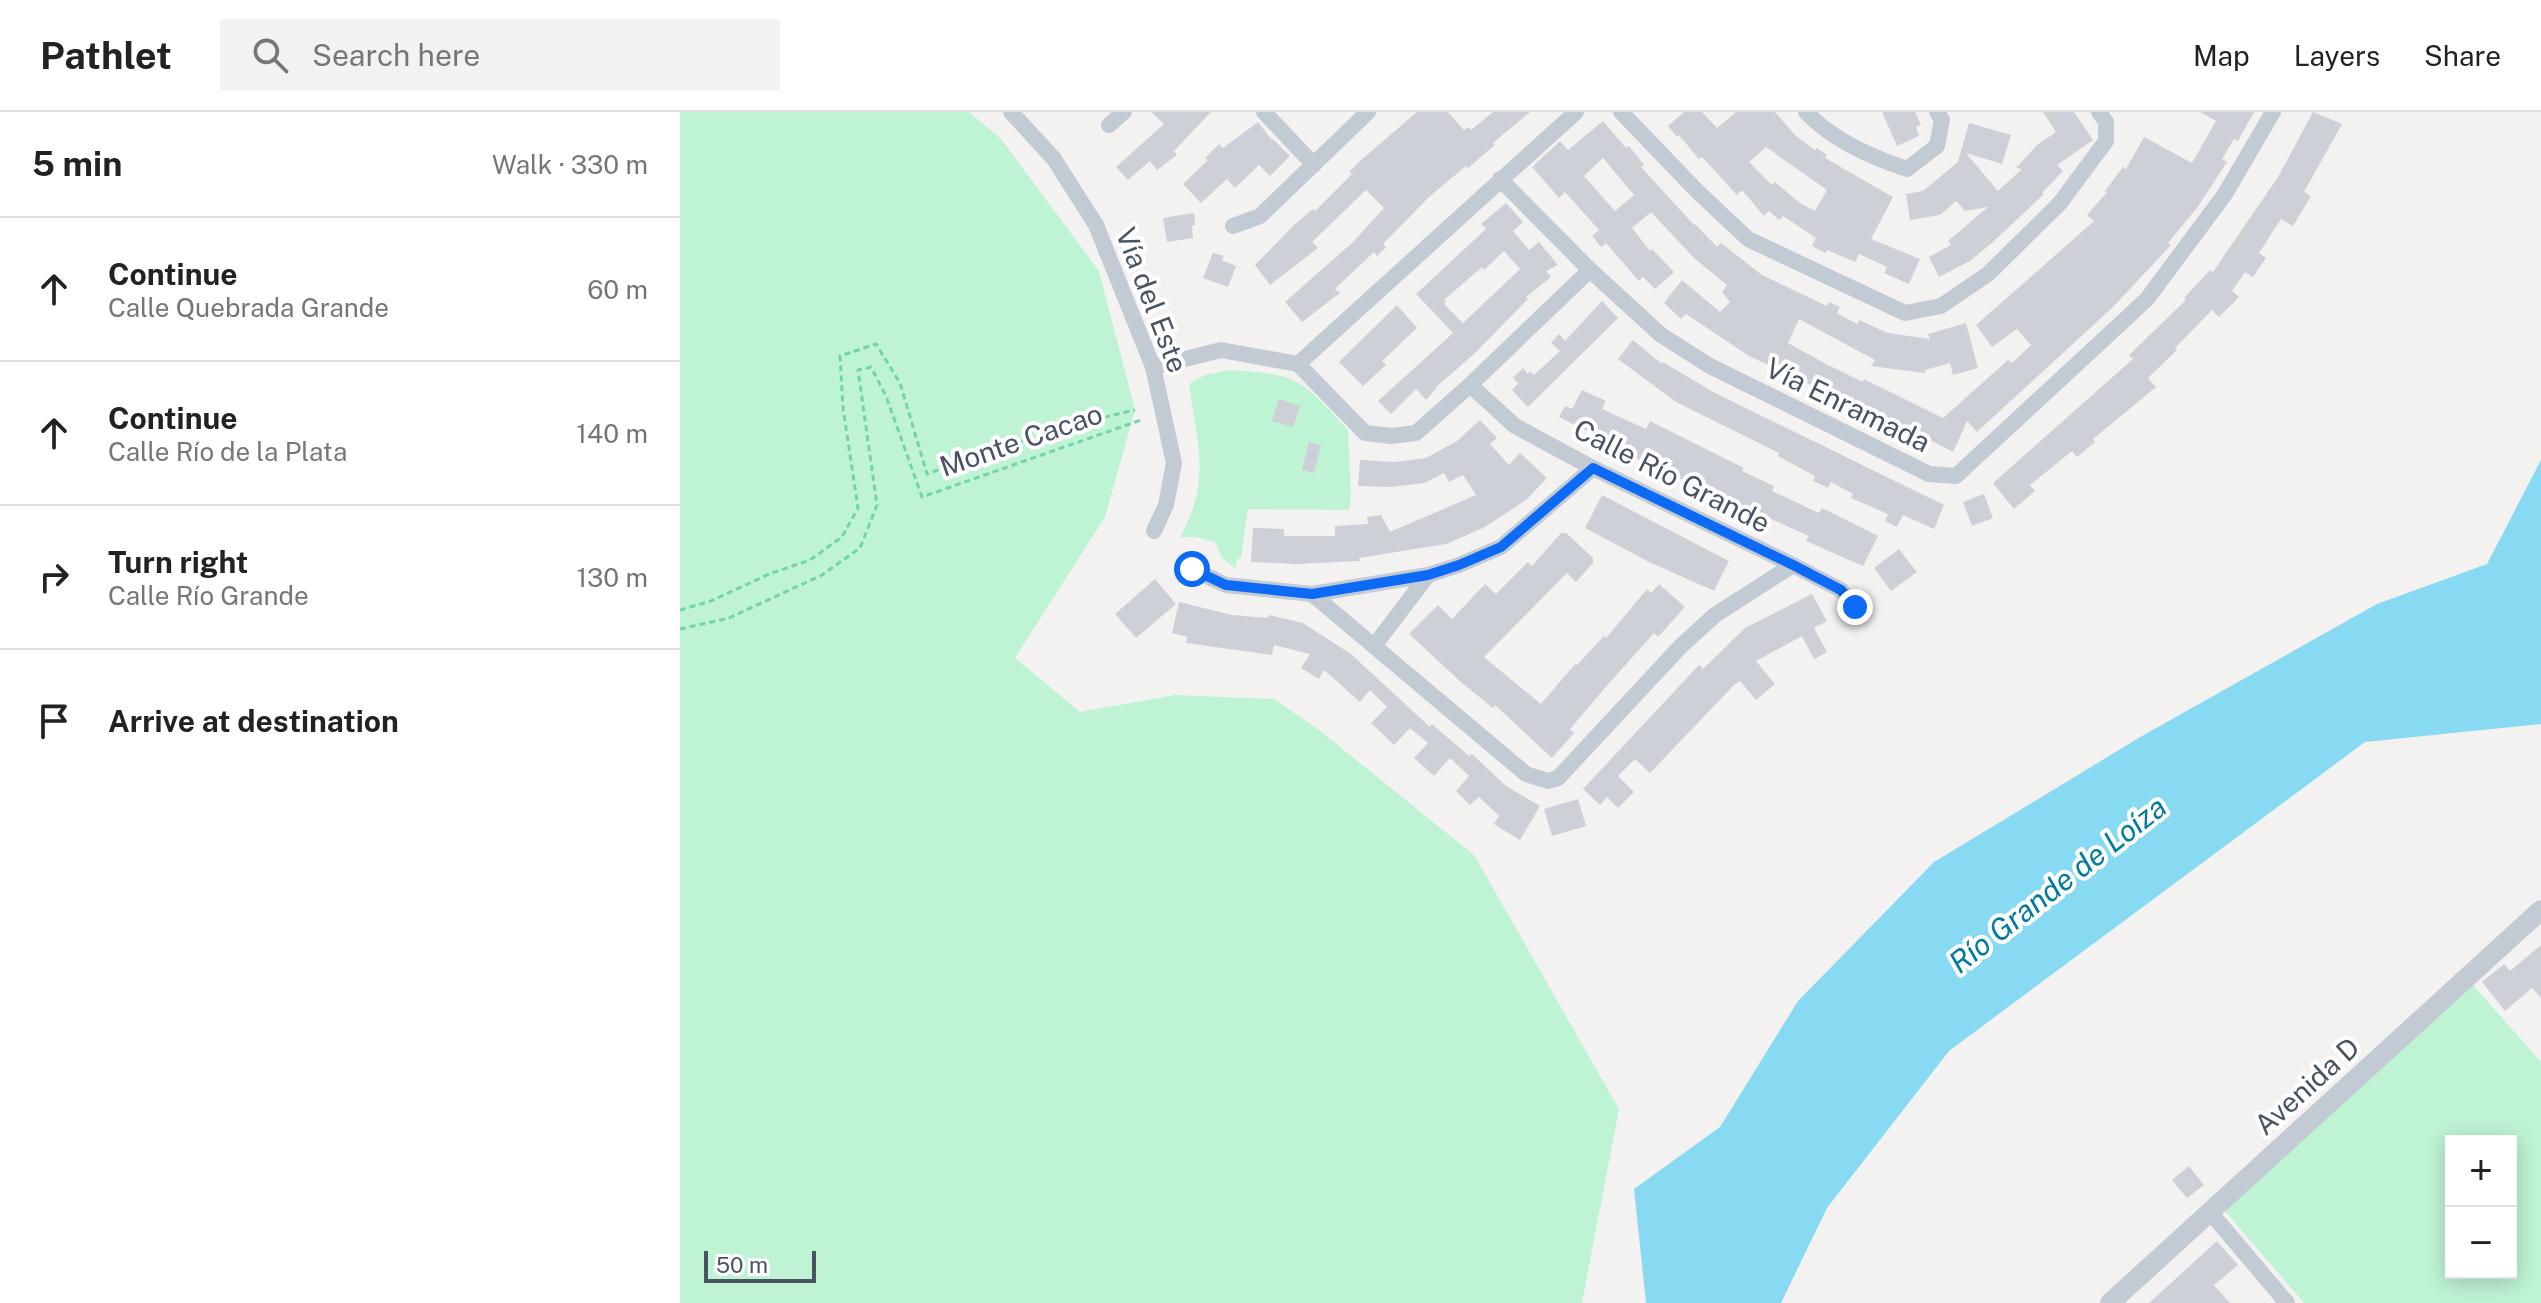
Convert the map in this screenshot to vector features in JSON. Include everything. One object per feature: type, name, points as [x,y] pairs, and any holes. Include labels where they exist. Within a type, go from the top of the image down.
[{"type":"street","name":"Vía del Este","points":[[1011,112],[1054,159],[1096,225],[1153,367],[1174,463],[1166,505],[1154,531]]},
{"type":"street","points":[[1109,125],[1124,112]]},
{"type":"street","points":[[1264,112],[1314,165]]},
{"type":"street","points":[[1233,226],[1260,216],[1368,112]]},
{"type":"street","points":[[1298,364],[1576,112]]},
{"type":"street","points":[[1621,112],[1748,239],[1905,313],[1941,306],[1988,274],[2060,203],[2106,141],[2106,122],[2099,112]]},
{"type":"street","points":[[1806,112],[1813,120],[1869,157],[1907,169],[1937,146],[1942,120],[1937,112]]},
{"type":"street","name":"Vía Enramada","points":[[1500,179],[1590,270],[1661,335],[1710,366],[1929,474],[1956,476],[2147,299],[2225,194],[2273,112]]},
{"type":"street","points":[[1153,367],[1221,350],[1298,364],[1365,433],[1391,436],[1416,433],[1590,270]]},
{"type":"street","name":"Calle Río Grande","points":[[1470,385],[1515,426],[1593,468],[1841,590],[1855,607]]},
{"type":"street","points":[[1192,569],[1226,585],[1312,594],[1428,575],[1501,547],[1593,468]]},
{"type":"street","points":[[1312,594],[1526,774],[1548,781],[1558,778],[1681,646],[1715,615],[1793,565]]},
{"type":"street","points":[[1374,646],[1428,575]]},
{"type":"street","name":"Avenida D","points":[[2110,1303],[2541,910]]},
{"type":"street","points":[[2210,1212],[2287,1303]]},
{"type":"path","points":[[680,610],[711,601],[769,574],[810,560],[842,537],[858,508],[843,408],[840,356],[876,344],[900,383],[927,474],[1071,424],[1135,410]]},
{"type":"path","name":"Monte Cacao","points":[[680,629],[743,612],[822,575],[860,548],[877,505],[858,370],[871,367],[886,396],[922,497],[1141,420]]},
{"type":"green space","points":[[680,112],[969,112],[1001,139],[1099,271],[1135,410],[1105,517],[1015,658],[1080,712],[1175,695],[1274,699],[1319,730],[1474,855],[1619,1109],[1582,1303],[680,1303]]},
{"type":"green space","points":[[1230,370],[1286,377],[1298,382],[1320,400],[1348,430],[1351,495],[1349,510],[1248,509],[1241,557],[1236,561],[1236,569],[1222,558],[1215,542],[1180,537],[1196,497],[1200,462],[1189,384],[1205,375]]},
{"type":"green space","points":[[2471,983],[2541,1062],[2541,1303],[2304,1303],[2224,1210]]},
{"type":"water","name":"Río Grande de Loíza","points":[[2541,460],[2541,724],[2365,742],[1949,1051],[1827,1208],[1781,1303],[1646,1303],[1634,1189],[1720,1127],[1798,1001],[1934,862],[2142,736],[2377,604],[2487,564]]},
{"type":"building","points":[[1151,112],[1211,112],[1174,151],[1177,155],[1157,170],[1150,161],[1128,180],[1116,167],[1164,124]]},
{"type":"building","points":[[1417,112],[1448,112],[1464,130],[1469,127],[1471,130],[1493,112],[1530,112],[1468,168],[1466,166],[1429,197],[1383,244],[1386,247],[1377,256],[1374,252],[1335,289],[1340,293],[1302,322],[1285,302],[1353,242],[1384,208],[1366,190],[1312,242],[1318,248],[1270,285],[1255,265],[1295,224],[1313,209],[1315,211],[1352,174],[1349,172],[1361,160]]},
{"type":"building","points":[[1684,112],[1702,112],[1717,128],[1736,112],[1775,112],[1796,136],[1827,155],[1825,158],[1893,197],[1871,239],[1920,259],[1909,284],[1884,273],[1887,267],[1859,254],[1855,262],[1812,246],[1816,238],[1783,216],[1779,220],[1769,211],[1764,216],[1742,190],[1737,195],[1668,126]],"holes":[[[1766,147],[1827,190],[1815,211],[1775,182],[1772,185],[1749,162]]]},
{"type":"building","points":[[1882,112],[1915,112],[1921,125],[1916,127],[1919,136],[1897,146]]},
{"type":"building","points":[[2043,112],[2074,112],[2093,140],[2057,165],[2063,171],[2044,194],[1993,242],[1970,261],[1939,277],[1929,257],[1951,245],[1948,241],[1988,207],[1965,211],[1956,201],[1940,215],[1910,220],[1906,194],[1923,191],[1958,162],[1969,123],[2011,135],[2002,164],[1966,153],[1998,191],[2022,169],[2016,168],[2037,145],[2056,132]]},
{"type":"building","points":[[2200,112],[2254,112],[2238,141],[2234,139],[2222,159],[2227,162],[2197,208],[2168,243],[2171,245],[2113,307],[1977,432],[1967,421],[1953,452],[1882,415],[1749,356],[1686,314],[1681,319],[1664,303],[1682,280],[1720,312],[1730,302],[1722,292],[1727,285],[1694,258],[1651,212],[1632,228],[1650,251],[1652,249],[1674,272],[1655,289],[1643,277],[1639,281],[1606,243],[1601,247],[1592,236],[1599,230],[1565,192],[1559,198],[1532,167],[1560,141],[1568,150],[1603,121],[1626,148],[1629,146],[1644,165],[1641,167],[1694,225],[1717,247],[1721,243],[1762,275],[1827,306],[1829,302],[1840,307],[1837,313],[1857,324],[1859,320],[1888,333],[1930,339],[1928,334],[1966,323],[1978,368],[1953,375],[1950,363],[1925,370],[1925,373],[1871,366],[1875,360],[1799,319],[1788,343],[1863,382],[1864,379],[1943,418],[2008,360],[2012,363],[2031,345],[2017,329],[1992,347],[1976,325],[2094,221],[2087,215],[2123,167],[2126,169],[2144,137],[2192,163],[2216,121]],"holes":[[[1603,158],[1634,195],[1615,211],[1584,176]]]},
{"type":"building","points":[[2313,112],[2342,124],[2304,192],[2311,196],[2293,226],[2281,219],[2259,253],[2266,258],[2253,277],[2245,272],[2232,291],[2239,297],[2219,317],[2212,310],[2175,348],[2177,350],[2148,378],[2156,387],[2093,439],[2095,442],[2077,457],[2072,451],[2030,485],[2035,491],[2014,509],[1993,483],[2133,359],[2129,355],[2186,300],[2184,298],[2210,270],[2213,272],[2278,177]]},
{"type":"building","points":[[1258,122],[1290,156],[1270,176],[1259,165],[1235,188],[1227,179],[1201,203],[1183,184],[1208,160],[1205,158],[1219,144],[1223,148]]},
{"type":"building","points":[[1506,203],[1523,222],[1513,231],[1529,250],[1539,242],[1558,265],[1546,271],[1551,277],[1526,297],[1528,299],[1426,400],[1416,389],[1391,414],[1378,401],[1453,333],[1416,294],[1486,229],[1481,224]],"holes":[[[1504,251],[1520,269],[1463,323],[1444,304],[1444,300]]]},
{"type":"building","points":[[1194,213],[1193,238],[1167,242],[1163,218]]},
{"type":"building","points":[[1213,253],[1224,256],[1222,260],[1236,266],[1228,287],[1203,278]]},
{"type":"building","points":[[1602,301],[1618,318],[1528,407],[1512,390],[1518,383],[1513,378],[1523,368],[1534,375],[1560,351],[1551,343],[1559,334],[1565,341]]},
{"type":"building","points":[[1397,305],[1417,328],[1382,361],[1386,365],[1363,386],[1339,362]]},
{"type":"building","points":[[1633,340],[1662,364],[1715,393],[1944,505],[1934,529],[1903,515],[1897,527],[1885,521],[1888,514],[1851,498],[1853,494],[1831,482],[1828,488],[1813,481],[1815,476],[1778,456],[1779,453],[1676,402],[1618,359]]},
{"type":"building","points":[[1582,390],[1606,401],[1602,409],[1646,429],[1650,421],[1744,468],[1742,471],[1774,486],[1772,491],[1819,513],[1822,508],[1878,536],[1863,566],[1806,541],[1809,536],[1760,514],[1758,519],[1730,505],[1732,502],[1626,454],[1627,451],[1559,417],[1565,406],[1572,409]]},
{"type":"building","points":[[1279,399],[1300,406],[1293,427],[1272,421]]},
{"type":"building","points":[[1480,420],[1497,438],[1490,444],[1509,465],[1520,453],[1547,478],[1526,500],[1483,528],[1446,544],[1359,558],[1360,561],[1295,564],[1251,562],[1253,528],[1284,529],[1284,536],[1335,536],[1335,526],[1368,524],[1367,517],[1381,515],[1390,532],[1476,495],[1463,475],[1449,482],[1444,473],[1424,483],[1391,487],[1358,486],[1360,460],[1395,462],[1426,458],[1457,441]]},
{"type":"building","points":[[1309,442],[1321,445],[1314,473],[1302,470]]},
{"type":"building","points":[[1984,494],[1993,518],[1972,526],[1963,502]]},
{"type":"building","points":[[1602,495],[1729,561],[1714,591],[1649,562],[1585,528]]},
{"type":"building","points":[[1561,533],[1566,533],[1593,558],[1593,563],[1576,582],[1567,573],[1484,657],[1541,704],[1575,664],[1604,636],[1606,638],[1647,589],[1651,593],[1659,584],[1685,607],[1658,637],[1654,633],[1604,689],[1570,729],[1574,733],[1552,758],[1495,705],[1493,708],[1462,683],[1409,634],[1438,605],[1452,619],[1485,584],[1496,594],[1528,562],[1532,566]]},
{"type":"building","points":[[1899,549],[1917,572],[1891,591],[1874,568]]},
{"type":"building","points":[[1155,579],[1176,604],[1136,638],[1115,614]]},
{"type":"building","points":[[1812,594],[1827,621],[1814,628],[1827,652],[1814,659],[1802,636],[1756,661],[1775,684],[1756,700],[1740,681],[1735,684],[1650,773],[1635,759],[1618,776],[1634,792],[1618,808],[1607,797],[1600,805],[1583,789],[1699,665],[1703,669],[1745,628]]},
{"type":"building","points":[[1179,602],[1232,615],[1268,618],[1269,615],[1303,623],[1351,654],[1430,727],[1432,724],[1469,756],[1472,754],[1506,786],[1540,806],[1520,840],[1494,824],[1499,816],[1479,797],[1470,805],[1456,791],[1469,776],[1450,758],[1434,776],[1414,758],[1428,743],[1410,728],[1394,745],[1371,723],[1387,707],[1370,690],[1360,702],[1324,670],[1319,679],[1301,668],[1310,654],[1274,645],[1272,655],[1186,643],[1187,637],[1172,633]]},
{"type":"building","points":[[1578,799],[1586,826],[1552,836],[1544,809]]},
{"type":"building","points":[[2541,945],[2541,998],[2532,988],[2505,1011],[2482,982],[2504,964],[2510,971]]},
{"type":"building","points":[[2189,1166],[2204,1185],[2187,1198],[2172,1180]]},
{"type":"building","points":[[2217,1241],[2238,1265],[2214,1285],[2230,1303],[2149,1303]]},
{"type":"route","points":[[1192,569],[1226,585],[1312,594],[1428,575],[1501,547],[1593,468],[1841,590],[1855,607]]}]
